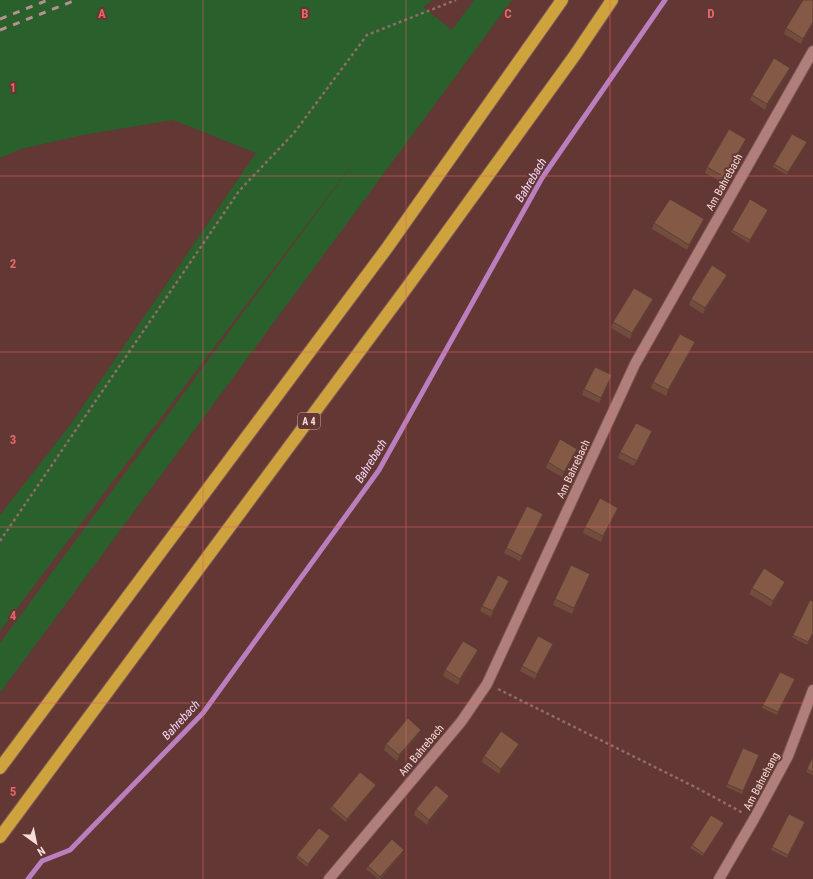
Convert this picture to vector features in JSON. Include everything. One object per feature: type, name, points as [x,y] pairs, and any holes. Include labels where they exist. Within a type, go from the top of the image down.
[{"type":"highway","points":[[0,768],[387,248],[562,0]]},
{"type":"highway","name":"A 4","points":[[0,837],[408,286],[570,61],[612,0]]},
{"type":"street","name":"Am Bahrebach","points":[[329,879],[461,722],[487,684],[635,364],[813,51]]},
{"type":"street","name":"Am Bahrehang","points":[[719,879],[788,756],[813,690]]},
{"type":"path","points":[[0,541],[239,191],[294,133],[367,34],[456,0]]},
{"type":"path","points":[[487,684],[697,788],[754,819]]},
{"type":"green space","points":[[0,0],[433,0],[423,7],[452,30],[474,0],[512,0],[0,693],[0,643],[366,146],[0,631],[0,515],[70,425],[256,153],[173,120],[83,135],[21,149],[0,158]]},
{"type":"building","points":[[803,0],[813,0],[813,22],[803,39],[786,28]]},
{"type":"building","points":[[774,58],[790,68],[767,104],[752,95]]},
{"type":"building","points":[[729,129],[746,139],[724,177],[707,167]]},
{"type":"building","points":[[792,134],[807,142],[788,172],[774,164]]},
{"type":"building","points":[[670,199],[704,219],[689,245],[654,223]]},
{"type":"building","points":[[750,199],[768,210],[750,240],[732,230]]},
{"type":"building","points":[[712,265],[727,275],[705,308],[691,299]]},
{"type":"building","points":[[634,288],[653,299],[632,333],[613,322]]},
{"type":"building","points":[[680,334],[695,342],[668,390],[653,382]]},
{"type":"building","points":[[595,367],[612,375],[601,398],[584,389]]},
{"type":"building","points":[[636,423],[652,431],[637,461],[620,452]]},
{"type":"building","points":[[560,439],[577,449],[564,472],[548,462]]},
{"type":"building","points":[[600,498],[618,508],[603,536],[585,527]]},
{"type":"building","points":[[527,506],[543,514],[522,556],[506,548]]},
{"type":"building","points":[[571,565],[590,574],[574,608],[555,599]]},
{"type":"building","points":[[764,568],[785,582],[773,601],[752,588]]},
{"type":"building","points":[[498,575],[509,581],[493,611],[482,606]]},
{"type":"building","points":[[810,600],[813,601],[813,633],[808,642],[793,635]]},
{"type":"building","points":[[538,636],[553,644],[537,674],[522,666]]},
{"type":"building","points":[[463,641],[478,650],[460,679],[445,670]]},
{"type":"building","points":[[780,672],[795,679],[778,712],[763,705]]},
{"type":"building","points":[[408,718],[421,730],[399,755],[386,744]]},
{"type":"building","points":[[501,731],[519,744],[501,769],[484,756]]},
{"type":"building","points":[[743,748],[759,755],[743,791],[727,784]]},
{"type":"building","points":[[813,756],[813,772],[807,769]]},
{"type":"building","points":[[360,772],[376,785],[347,819],[332,806]]},
{"type":"building","points":[[436,785],[449,796],[429,820],[416,809]]},
{"type":"building","points":[[789,814],[805,822],[788,855],[772,847]]},
{"type":"building","points":[[711,815],[724,823],[704,854],[692,845]]},
{"type":"building","points":[[319,828],[330,836],[308,864],[297,855]]},
{"type":"building","points":[[392,839],[404,850],[380,877],[368,866]]},
{"type":"waterway","name":"Bahrebach","points":[[28,879],[42,861],[70,850],[203,713],[379,470],[542,178],[665,0]]},
{"type":"railway","points":[[0,19],[48,0]]},
{"type":"railway","points":[[0,30],[76,0]]}]
